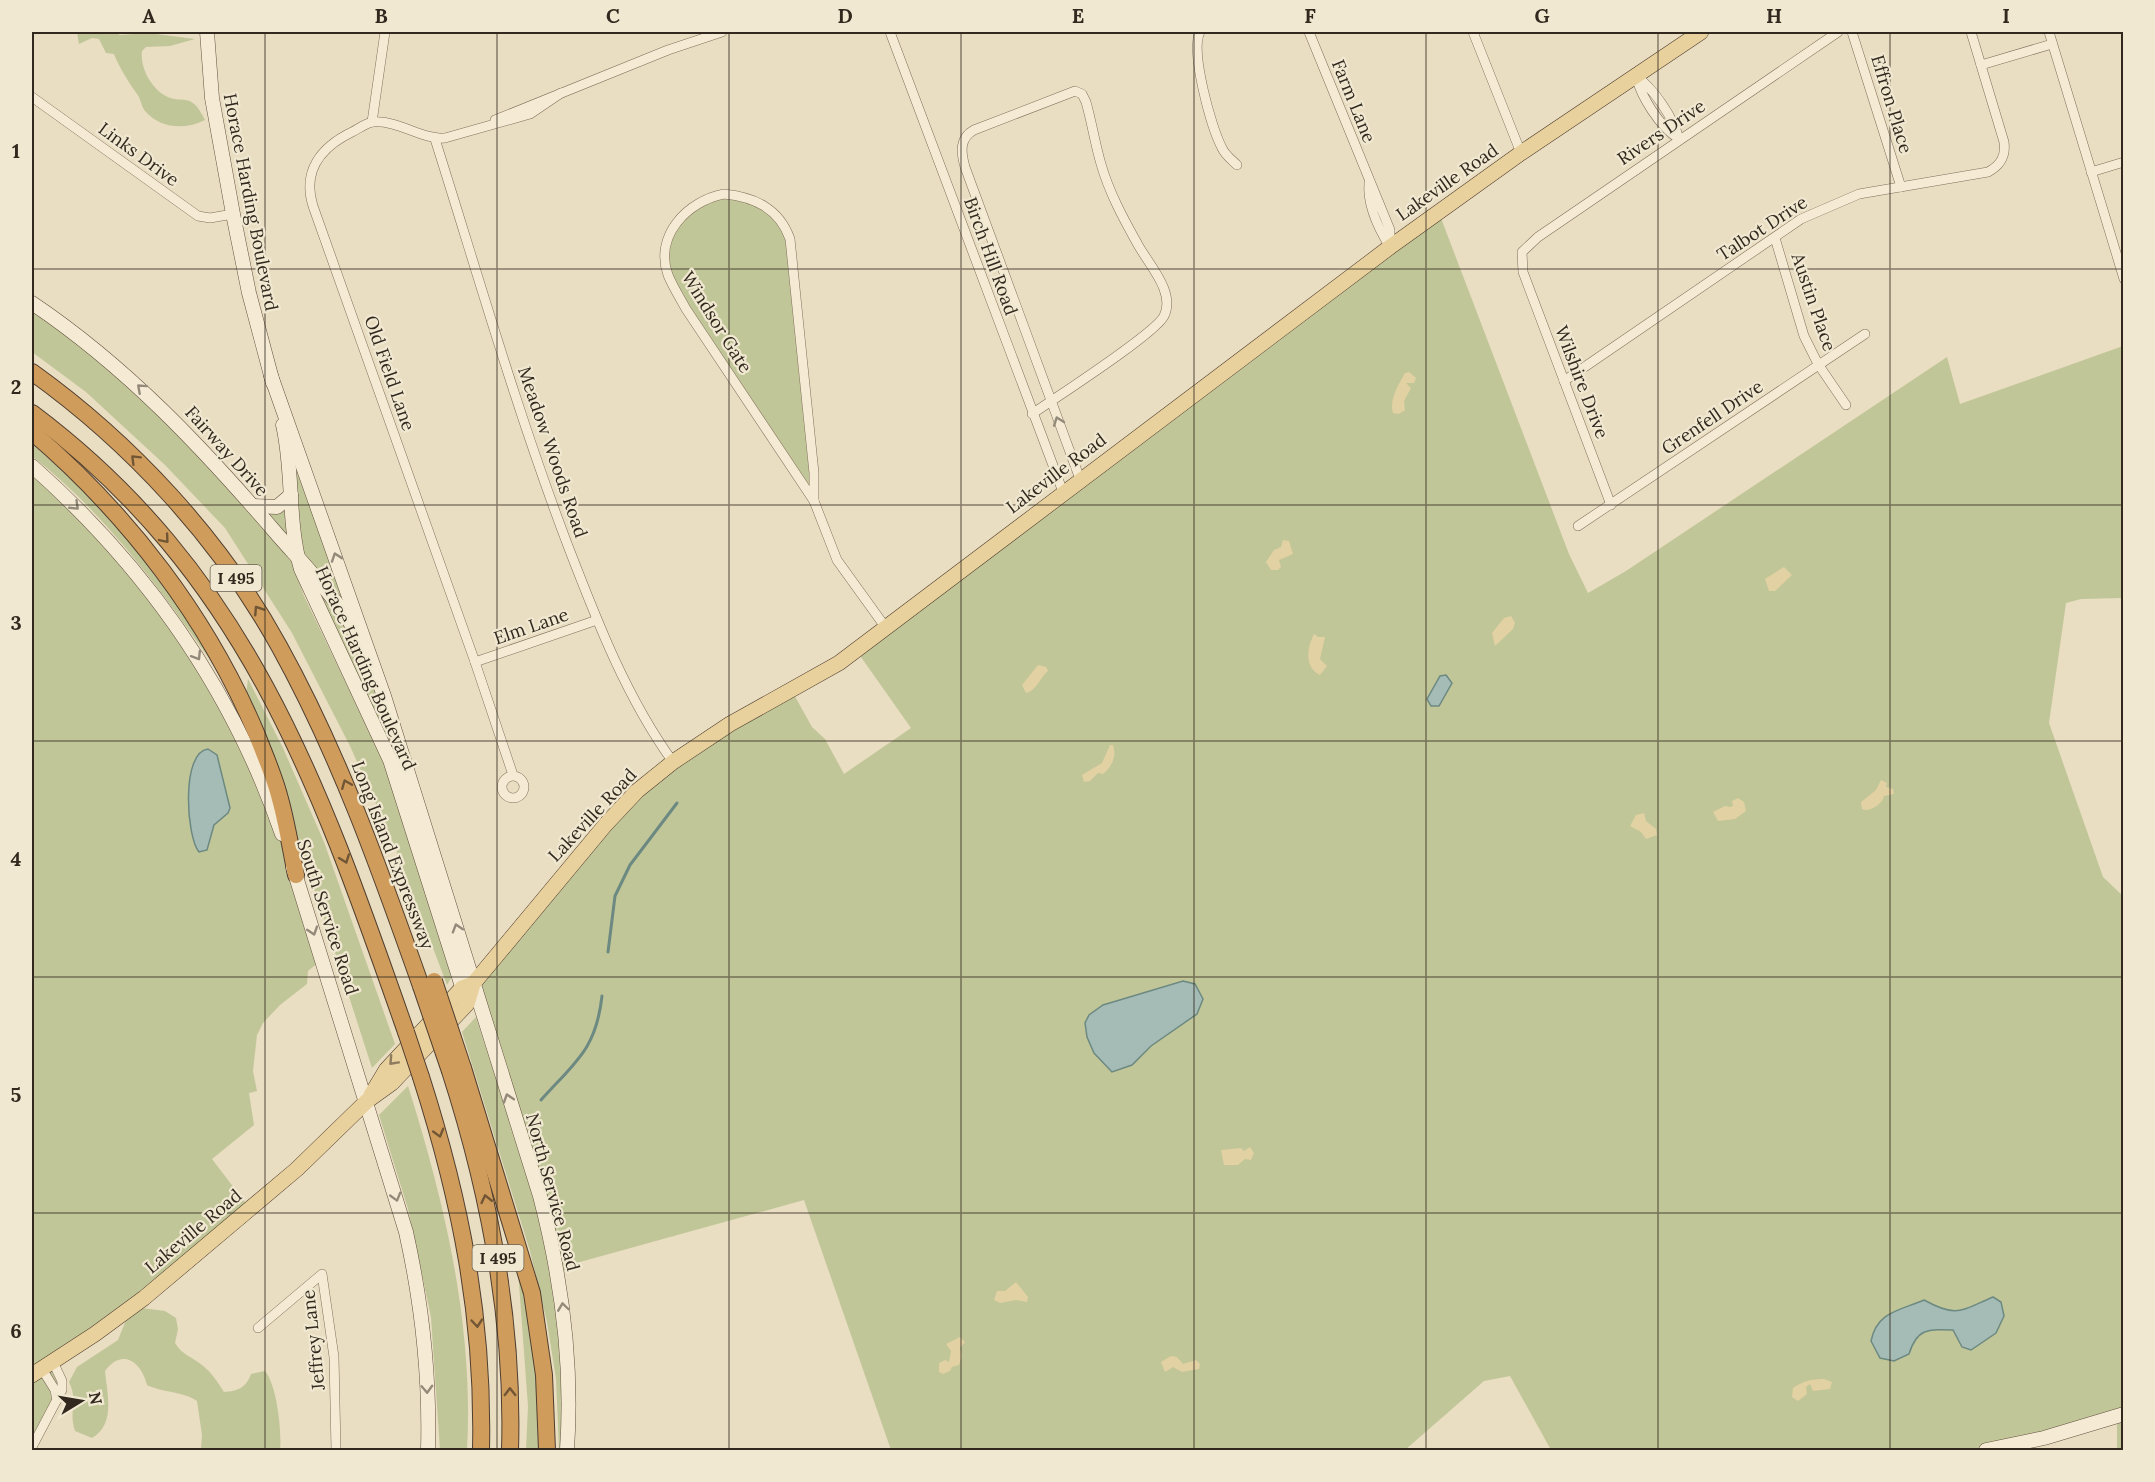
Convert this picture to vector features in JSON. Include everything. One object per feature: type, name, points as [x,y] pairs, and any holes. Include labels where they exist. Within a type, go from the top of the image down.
[{"type":"highway","name":"Long Island Expressway","points":[[32,372],[98,424],[149,474],[196,526],[247,594],[278,644],[311,707],[350,794],[392,904],[427,983],[456,1069]]},
{"type":"highway","name":"I 495","points":[[32,413],[82,454],[139,510],[202,585],[242,644],[270,691],[315,784],[350,873],[422,1077],[450,1171],[471,1275],[482,1381],[482,1450]]},
{"type":"highway","points":[[32,432],[88,485],[133,534],[211,643],[242,701],[271,771],[280,798],[296,875]]},
{"type":"highway","name":"I 495","points":[[456,1069],[481,1176],[501,1279],[509,1362],[510,1450]]},
{"type":"highway","points":[[456,1069],[532,1293],[544,1375],[547,1450]]},
{"type":"main road","name":"Horace Harding Boulevard","points":[[207,32],[212,98],[233,214],[251,306],[286,439],[298,558],[310,593],[362,696],[390,760],[468,986]]},
{"type":"main road","name":"Lakeville Road","points":[[367,1101],[386,1070],[468,986],[606,824],[637,791],[673,762],[725,727],[839,663],[1390,247],[1521,153],[1701,32]]},
{"type":"main road","name":"Fairway Drive","points":[[32,303],[91,345],[146,392],[196,442],[342,610],[367,652]]},
{"type":"main road","name":"Horace Harding Boulevard","points":[[271,376],[295,437],[384,696],[468,986]]},
{"type":"main road","name":"South Service Road","points":[[32,466],[81,512],[129,563],[194,650],[245,742],[273,809],[296,875],[401,1215],[417,1286],[426,1365],[428,1450]]},
{"type":"main road","points":[[253,506],[278,507],[291,495]]},
{"type":"main road","name":"Lakeville Road","points":[[42,1369],[114,1320],[172,1275],[297,1169],[367,1101],[393,1083],[467,1004],[468,986]]},
{"type":"main road","name":"North Service Road","points":[[468,986],[540,1196],[558,1274],[567,1340],[567,1450]]},
{"type":"main road","points":[[1986,1450],[2044,1438],[2124,1414]]},
{"type":"street","points":[[385,32],[372,122],[412,129],[435,139],[488,124],[505,114],[668,50],[722,32]]},
{"type":"street","name":"Birch Hill Road","points":[[890,32],[1063,492]]},
{"type":"street","points":[[1200,32],[1196,46],[1213,125],[1223,150],[1237,165]]},
{"type":"street","name":"Farm Lane","points":[[1309,32],[1369,183],[1368,197],[1382,234],[1390,247]]},
{"type":"street","points":[[1473,32],[1521,153]]},
{"type":"street","name":"Rivers Drive","points":[[1523,272],[1522,252],[1529,244],[1838,32]]},
{"type":"street","name":"Effron Place","points":[[1852,32],[1901,187]]},
{"type":"street","points":[[1971,32],[1981,65],[2052,44]]},
{"type":"street","points":[[2049,32],[2124,279]]},
{"type":"street","name":"Talbot Drive","points":[[1564,381],[1801,219],[1839,200],[1988,172],[2002,160],[2004,142],[1981,65]]},
{"type":"street","points":[[1636,75],[1646,83],[1676,128],[1679,139]]},
{"type":"street","points":[[1032,414],[1051,401],[1153,329],[1163,319],[1168,306],[1166,291],[1136,243],[1109,188],[1086,102],[1079,92],[1072,91],[982,126],[965,137],[962,151],[965,167],[1051,401],[1080,479]]},
{"type":"street","name":"Links Drive","points":[[32,97],[198,216],[210,218],[233,214]]},
{"type":"street","name":"Old Field Lane","points":[[372,122],[339,138],[320,154],[312,171],[311,201],[476,662],[513,776]]},
{"type":"street","name":"Meadow Woods Road","points":[[435,139],[514,396],[597,620],[634,702],[673,762]]},
{"type":"street","points":[[2091,172],[2124,162]]},
{"type":"street","name":"Windsor Gate","points":[[814,501],[814,473],[790,239],[779,218],[764,205],[742,196],[724,194],[711,196],[697,202],[676,224],[666,248],[669,276],[686,309],[814,501],[837,560],[886,628]]},
{"type":"street","name":"Austin Place","points":[[1775,238],[1804,336],[1818,364],[1846,405]]},
{"type":"street","name":"Wilshire Drive","points":[[1523,272],[1611,504]]},
{"type":"street","name":"Grenfell Drive","points":[[1578,526],[1865,334]]},
{"type":"street","name":"Elm Lane","points":[[476,662],[597,620]]},
{"type":"street","name":"Jeffrey Lane","points":[[258,1328],[322,1274],[334,1357],[336,1450]]},
{"type":"street","points":[[32,1447],[57,1400],[62,1385],[42,1369]]},
{"type":"green space","points":[[77,32],[114,32],[120,35],[148,33],[195,39],[170,46],[146,47],[142,51],[142,57],[147,76],[154,87],[170,98],[190,101],[200,110],[205,120],[189,125],[174,126],[151,117],[124,75],[114,54],[106,53],[99,39],[92,38],[79,44]]},
{"type":"green space","points":[[711,196],[756,201],[786,228],[814,501],[669,276],[668,247],[675,228],[689,213]]},
{"type":"green space","points":[[1439,213],[1569,554],[1588,593],[1626,571],[1947,357],[1960,404],[2123,346],[2123,598],[2081,599],[2066,603],[2049,723],[2103,877],[2123,896],[2123,1450],[2117,1450],[2117,1414],[1984,1450],[1551,1450],[1510,1376],[1484,1381],[1405,1450],[891,1450],[804,1200],[580,1262],[558,1274],[473,984],[637,791],[792,691],[812,727],[825,739],[844,774],[911,728],[856,650]]},
{"type":"green space","points":[[32,309],[98,357],[171,423],[291,558],[304,596],[391,777],[449,967],[451,978],[447,985],[395,847],[350,746],[292,633],[225,528],[165,465],[86,392],[32,352]]},
{"type":"green space","points":[[286,439],[403,756],[390,760],[298,558],[253,506],[284,502]]},
{"type":"green space","points":[[32,444],[86,494],[152,568],[174,598],[220,674],[156,586],[111,531],[60,479],[32,456]]},
{"type":"green space","points":[[32,470],[98,532],[197,660],[273,815],[320,961],[308,971],[307,984],[280,1005],[263,1023],[257,1035],[253,1071],[257,1091],[249,1093],[254,1125],[212,1159],[251,1210],[53,1364],[61,1383],[32,1443]]},
{"type":"green space","points":[[248,679],[283,748],[324,842],[395,1044],[372,1068],[317,897],[246,696]]},
{"type":"green space","points":[[476,1017],[529,1182],[553,1283],[562,1382],[564,1442],[561,1450],[559,1450],[556,1379],[547,1322],[530,1251],[462,1032]]},
{"type":"green space","points":[[408,1086],[434,1175],[454,1266],[466,1358],[467,1450],[440,1450],[431,1317],[408,1209],[379,1115]]},
{"type":"green space","points":[[517,1257],[527,1287],[544,1450],[526,1450],[528,1406]]},
{"type":"green space","points":[[142,1308],[165,1311],[176,1318],[178,1329],[175,1343],[184,1353],[209,1371],[224,1392],[241,1388],[247,1383],[251,1374],[265,1371],[273,1387],[278,1409],[280,1450],[204,1450],[201,1448],[202,1435],[197,1401],[186,1395],[147,1385],[136,1364],[124,1359],[111,1364],[105,1371],[108,1408],[100,1432],[92,1438],[75,1431],[73,1396],[69,1382],[77,1367],[118,1340],[128,1315]]},
{"type":"sand","points":[[1409,372],[1416,378],[1414,383],[1406,383],[1411,388],[1404,401],[1405,410],[1399,414],[1393,413],[1392,402],[1395,392],[1405,373]]},
{"type":"sand","points":[[1283,540],[1289,541],[1293,554],[1279,560],[1281,567],[1278,570],[1271,570],[1266,562],[1274,550],[1281,547]]},
{"type":"sand","points":[[1784,567],[1792,575],[1775,591],[1769,591],[1765,579]]},
{"type":"sand","points":[[1511,616],[1515,623],[1513,629],[1495,646],[1492,633],[1504,618]]},
{"type":"sand","points":[[1314,634],[1318,637],[1325,637],[1320,659],[1327,666],[1320,675],[1311,667],[1308,657]]},
{"type":"sand","points":[[1038,665],[1046,667],[1048,671],[1035,687],[1026,693],[1022,685]]},
{"type":"sand","points":[[1110,745],[1113,745],[1114,753],[1109,768],[1103,774],[1098,773],[1090,781],[1084,782],[1082,775],[1102,763]]},
{"type":"sand","points":[[1881,780],[1887,783],[1886,787],[1893,789],[1894,794],[1884,796],[1876,807],[1862,809],[1861,802],[1876,790]]},
{"type":"sand","points":[[1738,798],[1744,802],[1746,811],[1735,819],[1718,821],[1713,812],[1725,806],[1733,806],[1732,801]]},
{"type":"sand","points":[[1644,813],[1646,821],[1656,829],[1657,835],[1646,839],[1641,832],[1630,826],[1636,815]]},
{"type":"sand","points":[[1250,1147],[1254,1153],[1251,1160],[1245,1159],[1238,1165],[1224,1165],[1221,1150],[1241,1148],[1244,1151]]},
{"type":"sand","points":[[1016,1282],[1028,1297],[1027,1302],[1016,1300],[1000,1303],[994,1300],[997,1291],[1005,1291]]},
{"type":"sand","points":[[960,1337],[965,1342],[960,1348],[962,1356],[959,1365],[943,1374],[939,1372],[939,1363],[945,1360],[949,1362],[951,1351],[946,1344]]},
{"type":"sand","points":[[1171,1356],[1177,1357],[1183,1364],[1196,1360],[1200,1364],[1199,1369],[1182,1372],[1173,1367],[1165,1372],[1161,1362]]},
{"type":"sand","points":[[1824,1379],[1832,1382],[1830,1389],[1813,1391],[1810,1384],[1806,1387],[1807,1394],[1798,1401],[1792,1397],[1793,1388],[1807,1381]]},
{"type":"water","points":[[1446,675],[1452,683],[1439,706],[1431,706],[1427,699],[1440,676]]},
{"type":"water","points":[[208,749],[217,755],[230,808],[228,813],[214,825],[207,850],[199,852],[191,830],[188,796],[193,764],[199,754]]},
{"type":"water","points":[[1183,981],[1195,984],[1203,999],[1197,1014],[1151,1046],[1132,1065],[1112,1072],[1094,1053],[1087,1037],[1085,1023],[1089,1015],[1103,1005]]},
{"type":"water","points":[[1993,1297],[2001,1302],[2004,1316],[1996,1333],[1971,1350],[1962,1347],[1953,1330],[1925,1332],[1916,1339],[1909,1354],[1894,1361],[1880,1358],[1871,1341],[1874,1331],[1884,1318],[1897,1310],[1924,1300],[1952,1311],[1965,1309]]},
{"type":"waterway","points":[[608,952],[615,896],[630,865],[677,803]]},
{"type":"waterway","points":[[541,1100],[574,1065],[589,1043],[595,1030],[602,996]]}]
